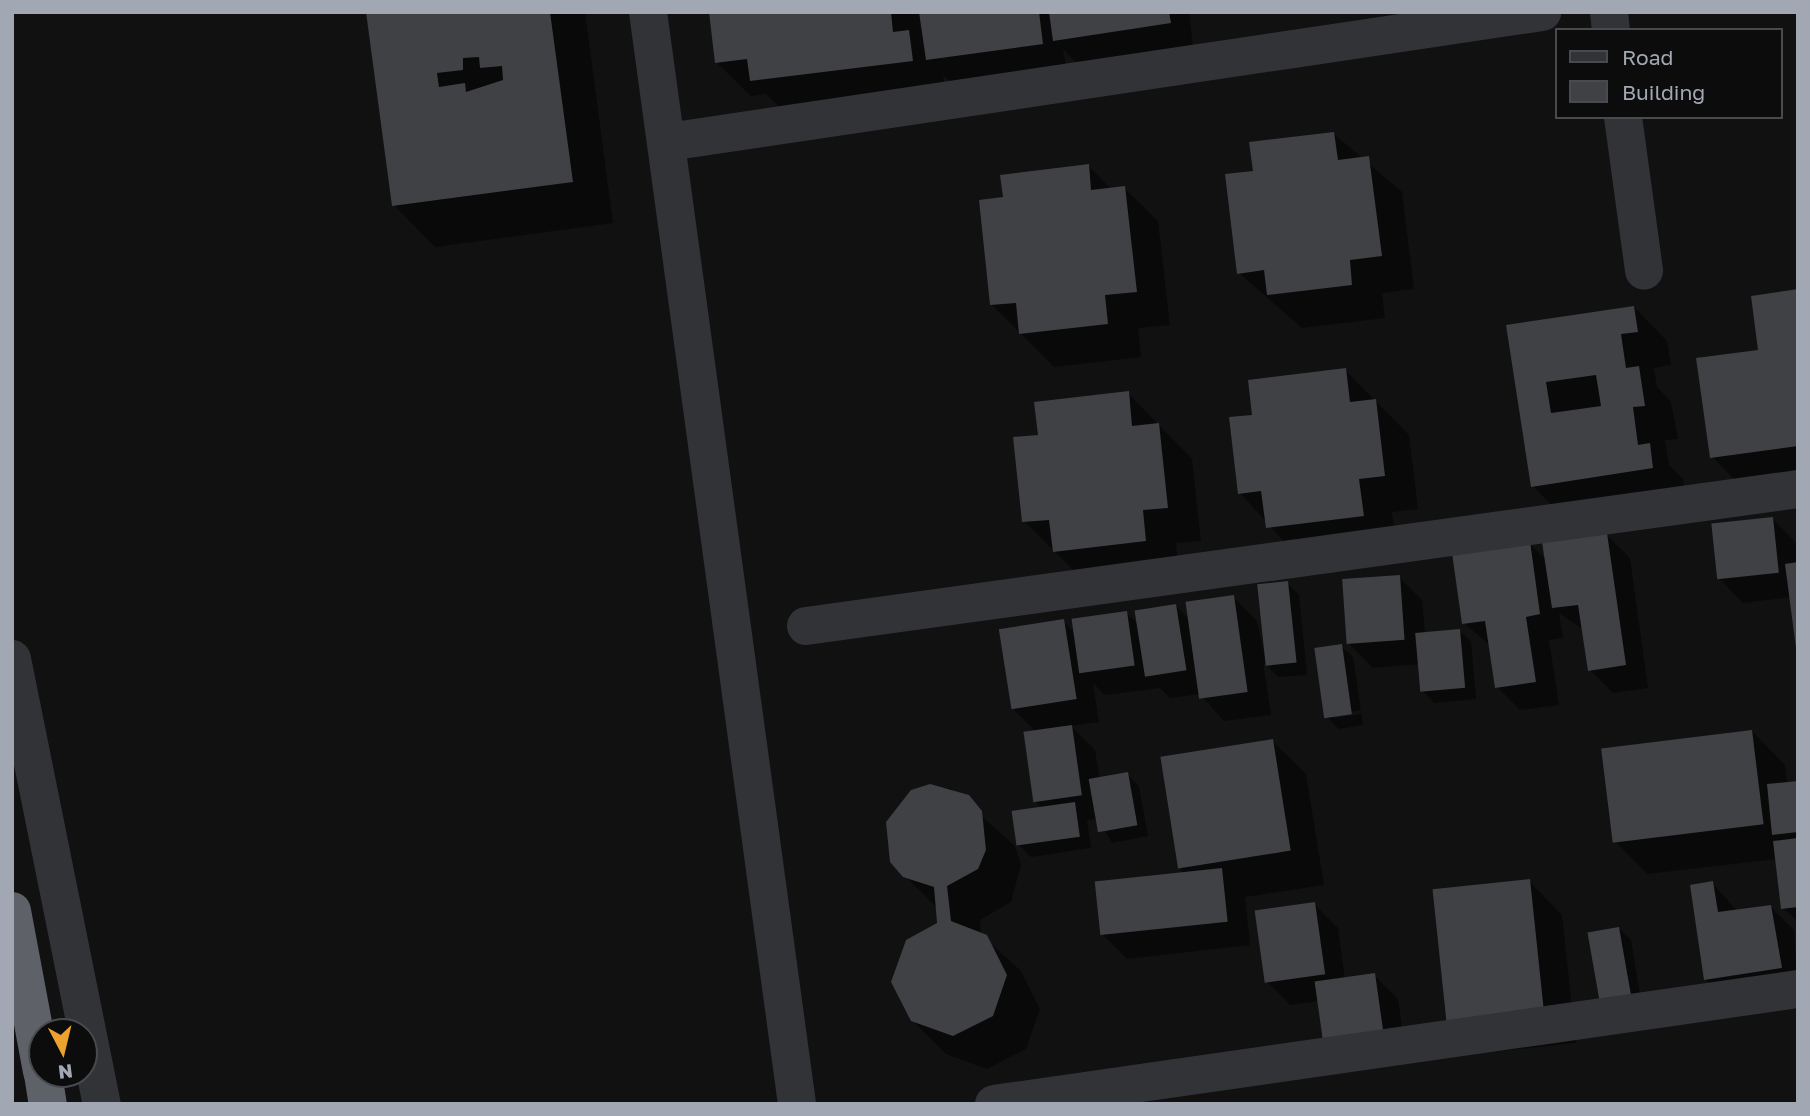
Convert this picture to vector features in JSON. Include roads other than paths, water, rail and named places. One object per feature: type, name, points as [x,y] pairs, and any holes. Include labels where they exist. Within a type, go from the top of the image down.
[{"type":"highway","points":[[12,911],[32,1018]]},
{"type":"street","points":[[648,12],[668,142],[797,1104]]},
{"type":"street","points":[[668,142],[1542,12]]},
{"type":"street","points":[[1623,119],[1644,271]]},
{"type":"street","points":[[806,626],[1798,489]]},
{"type":"street","points":[[12,659],[102,1104]]},
{"type":"street","points":[[994,1104],[1798,989]]}]
